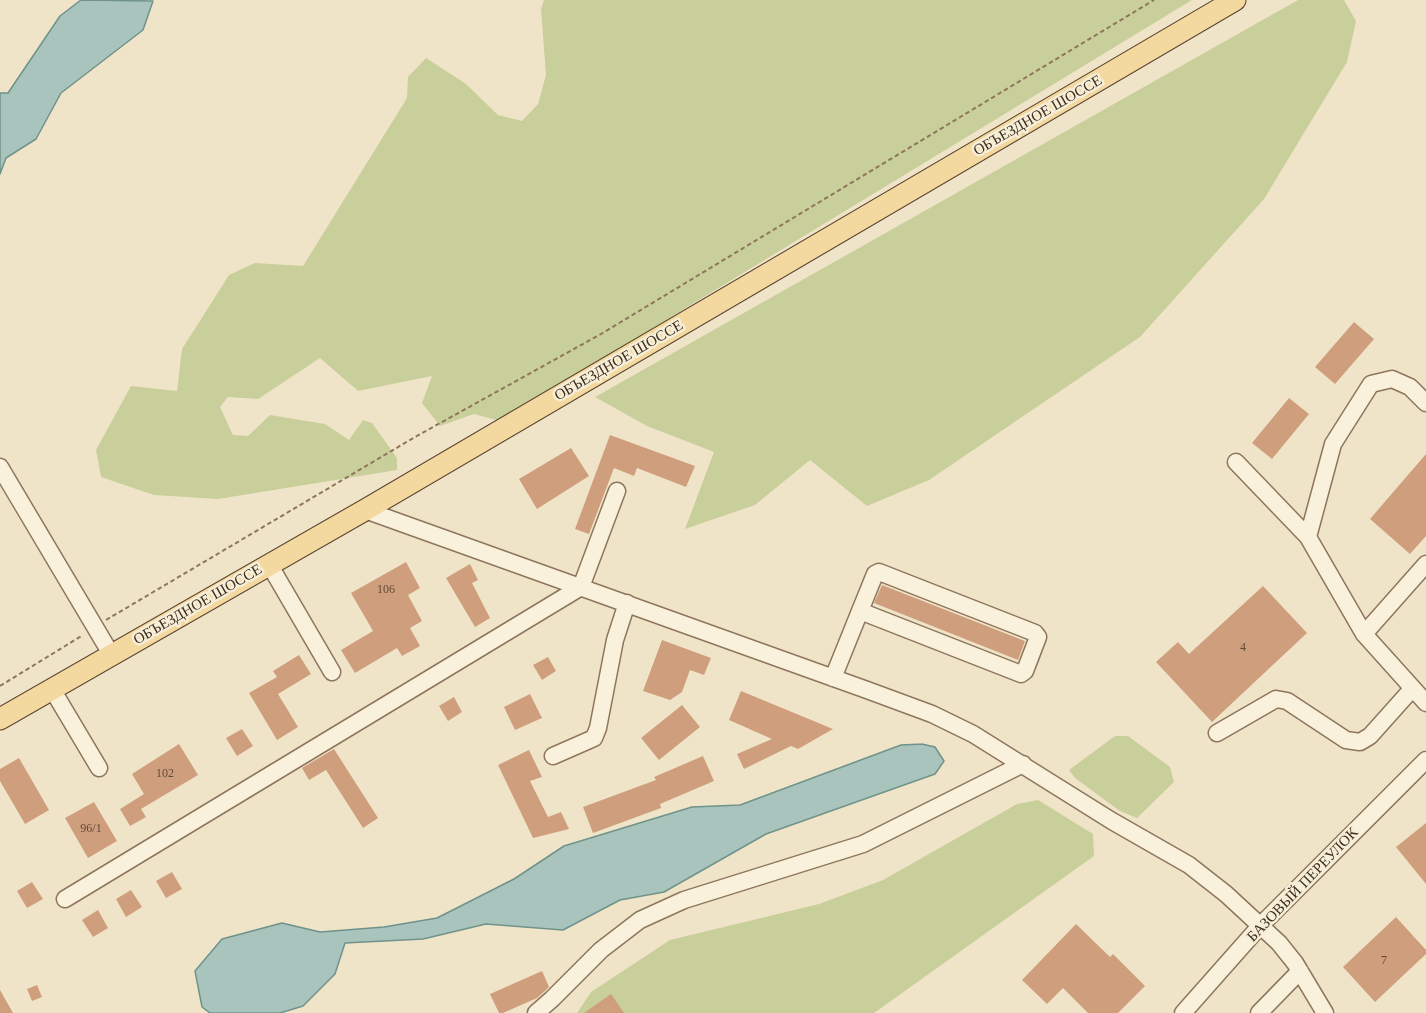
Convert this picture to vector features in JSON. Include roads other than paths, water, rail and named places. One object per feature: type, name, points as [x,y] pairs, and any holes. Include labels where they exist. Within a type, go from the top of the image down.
[{"type":"main road","name":"ОБЪЕЗДНОЕ ШОССЕ","points":[[0,719],[365,510],[1235,0]]},
{"type":"street","points":[[1308,537],[1334,444],[1371,384],[1392,379],[1410,387],[1426,403]]},
{"type":"street","points":[[1236,462],[1308,537],[1364,634],[1426,704]]},
{"type":"street","points":[[0,466],[111,654]]},
{"type":"street","points":[[65,899],[581,587],[617,491]]},
{"type":"street","points":[[365,510],[932,714],[973,734],[1112,821],[1189,865],[1226,894],[1279,943],[1300,971],[1325,1013]]},
{"type":"street","points":[[269,564],[332,672]]},
{"type":"street","points":[[1364,634],[1426,564]]},
{"type":"street","points":[[834,678],[874,574],[879,572],[1035,633],[1038,637],[1021,674],[860,611]]},
{"type":"street","points":[[553,756],[594,738],[598,728],[615,640],[627,603]]},
{"type":"street","points":[[52,688],[99,768]]},
{"type":"street","points":[[1217,733],[1276,699],[1287,700],[1346,740],[1360,742],[1370,736],[1412,689]]},
{"type":"street","name":"БАЗОВЫЙ ПЕРЕУЛОК","points":[[1183,1013],[1260,926],[1426,760]]},
{"type":"street","points":[[536,1013],[601,950],[640,920],[684,900],[863,844],[1023,764]]},
{"type":"street","points":[[1259,1013],[1300,971]]},
{"type":"water","points":[[81,0],[153,1],[143,30],[61,93],[36,139],[6,158],[0,174],[0,93],[8,93],[60,16]]},
{"type":"water","points":[[922,744],[935,747],[944,761],[935,774],[766,834],[664,892],[620,900],[563,930],[486,924],[423,939],[345,943],[335,974],[303,1006],[280,1013],[210,1013],[202,1007],[195,971],[222,939],[282,923],[320,932],[384,927],[437,918],[514,879],[564,846],[692,807],[740,805],[901,745]]}]
